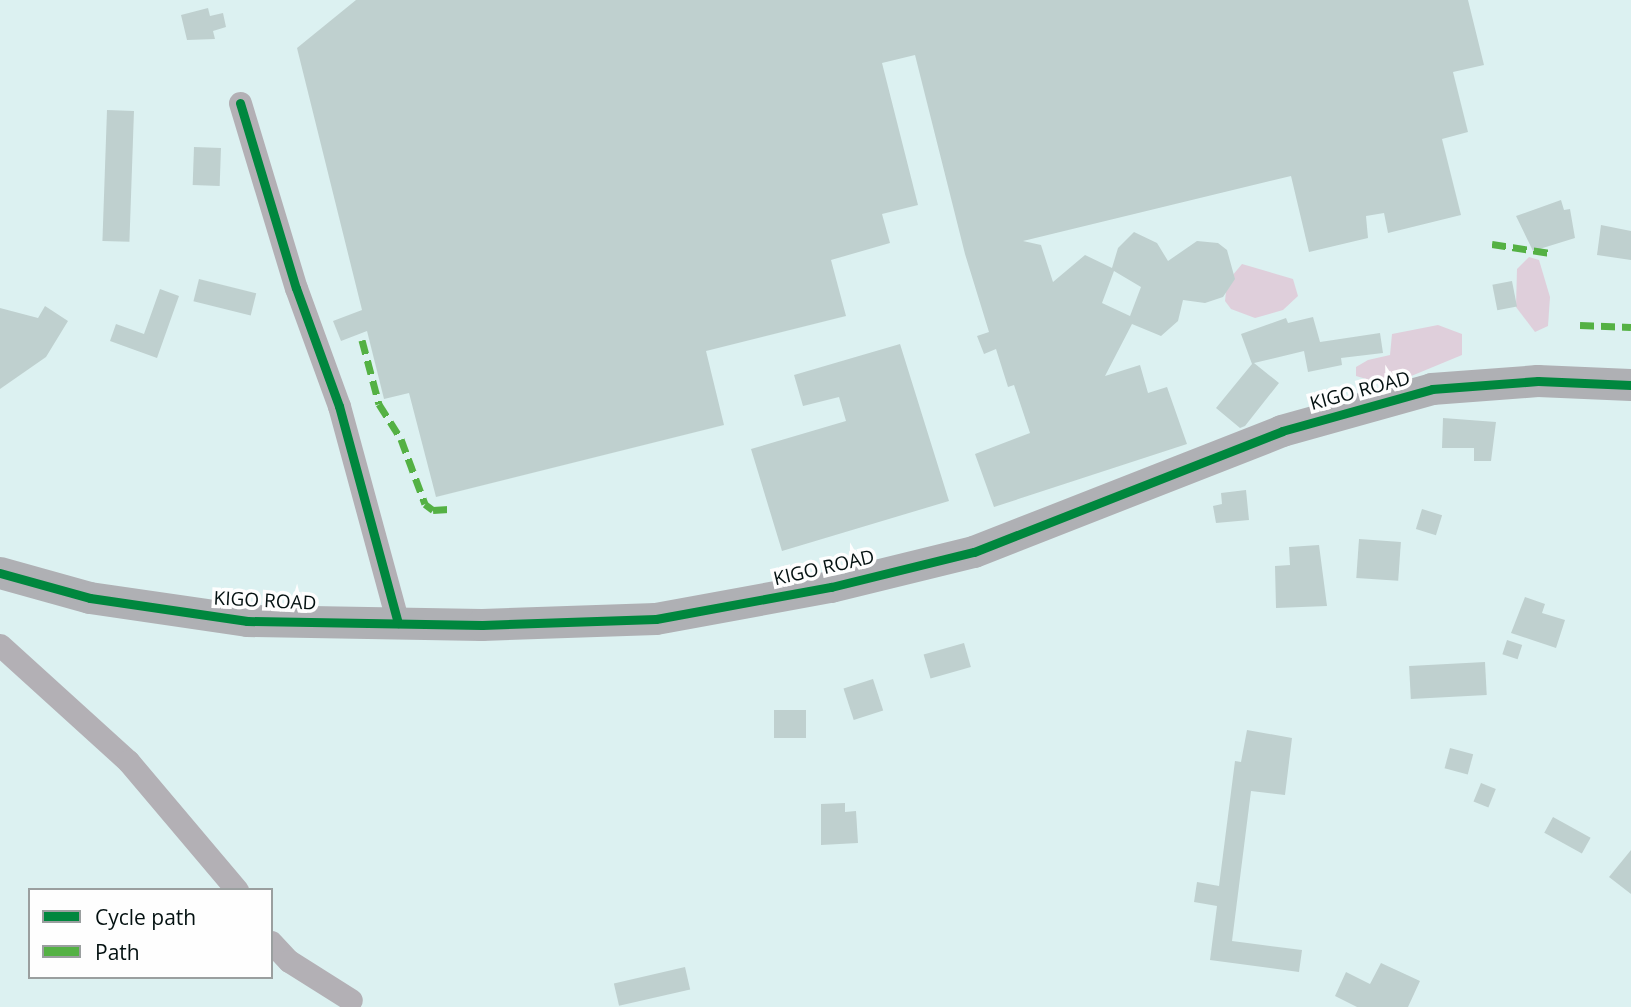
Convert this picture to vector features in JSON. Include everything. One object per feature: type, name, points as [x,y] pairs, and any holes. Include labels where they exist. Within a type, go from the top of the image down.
[{"type":"street","points":[[240,103],[296,288],[339,406],[398,623]]},
{"type":"street","name":"KIGO ROAD","points":[[0,573],[90,598],[154,610],[247,621],[398,623],[656,619],[831,587],[974,552],[1282,431],[1432,389],[1538,381],[1631,385]]},
{"type":"street","points":[[0,645],[128,761],[235,888]]},
{"type":"street","points":[[273,944],[289,961],[351,1000]]},
{"type":"shaded area","points":[[1529,257],[1539,260],[1550,297],[1548,326],[1535,332],[1516,307],[1517,269]]},
{"type":"shaded area","points":[[1242,264],[1293,279],[1298,296],[1283,310],[1255,318],[1231,309],[1225,301],[1227,282]]},
{"type":"shaded area","points":[[1438,325],[1462,334],[1462,355],[1404,379],[1380,383],[1356,376],[1356,367],[1368,360],[1390,355],[1392,334]]},
{"type":"building","points":[[356,0],[1468,0],[1484,65],[1453,72],[1468,132],[1442,139],[1461,215],[1388,233],[1384,213],[1366,216],[1368,238],[1309,252],[1291,176],[1023,241],[1041,245],[1053,282],[1085,255],[1112,268],[1118,248],[1134,232],[1157,243],[1168,261],[1197,241],[1218,243],[1227,250],[1235,279],[1223,297],[1205,303],[1183,300],[1178,321],[1161,336],[1132,324],[1105,376],[1140,365],[1148,393],[1167,387],[1187,444],[994,507],[975,454],[1030,433],[1014,385],[1008,387],[996,349],[984,354],[977,336],[989,332],[965,254],[915,55],[882,63],[918,205],[882,214],[890,243],[831,260],[846,316],[706,351],[724,425],[436,497],[409,393],[384,399],[367,331],[341,341],[333,321],[362,310],[297,48]],"holes":[[[1114,271],[1141,287],[1130,316],[1102,303]]]},
{"type":"building","points":[[208,8],[210,16],[223,13],[226,27],[213,31],[215,39],[187,40],[181,15]]},
{"type":"building","points":[[107,110],[134,111],[129,242],[102,241]]},
{"type":"building","points":[[194,147],[221,148],[220,186],[193,185]]},
{"type":"building","points":[[1561,200],[1564,210],[1570,209],[1575,238],[1533,251],[1516,216]]},
{"type":"building","points":[[1601,225],[1631,231],[1631,260],[1597,255]]},
{"type":"building","points":[[199,279],[256,293],[251,316],[193,301]]},
{"type":"building","points":[[1512,281],[1517,307],[1497,310],[1492,285]]},
{"type":"building","points":[[160,289],[179,296],[157,358],[110,341],[116,324],[144,334]]},
{"type":"building","points":[[45,306],[68,321],[46,357],[0,389],[0,308],[38,318]]},
{"type":"building","points":[[1313,317],[1320,342],[1380,333],[1383,353],[1341,358],[1342,365],[1308,372],[1304,351],[1254,363],[1279,383],[1245,426],[1240,428],[1216,408],[1252,364],[1241,334],[1286,318],[1288,323]]},
{"type":"building","points":[[900,344],[949,501],[782,551],[751,449],[846,421],[839,397],[803,406],[794,375]]},
{"type":"building","points":[[1443,418],[1496,422],[1491,461],[1474,461],[1474,448],[1442,448]]},
{"type":"building","points":[[1246,490],[1249,520],[1216,523],[1213,506],[1222,504],[1221,493]]},
{"type":"building","points":[[1422,509],[1442,515],[1436,535],[1416,529]]},
{"type":"building","points":[[1359,539],[1401,542],[1398,581],[1356,578]]},
{"type":"building","points":[[1319,545],[1327,606],[1276,608],[1275,566],[1290,565],[1289,547]]},
{"type":"building","points":[[1525,597],[1545,604],[1542,613],[1565,620],[1556,648],[1511,633]]},
{"type":"building","points":[[1507,640],[1522,645],[1518,659],[1502,654]]},
{"type":"building","points":[[964,643],[971,667],[931,679],[924,655]]},
{"type":"building","points":[[1485,662],[1487,695],[1411,699],[1409,666]]},
{"type":"building","points":[[873,679],[883,710],[854,720],[844,689]]},
{"type":"building","points":[[774,710],[806,710],[806,738],[774,738]]},
{"type":"building","points":[[1247,730],[1292,738],[1285,795],[1251,791],[1232,941],[1302,950],[1299,972],[1210,960],[1217,906],[1194,902],[1197,882],[1219,886],[1235,761],[1241,762]]},
{"type":"building","points":[[1450,748],[1473,754],[1468,774],[1445,768]]},
{"type":"building","points":[[1481,783],[1496,789],[1488,808],[1474,802]]},
{"type":"building","points":[[845,803],[845,812],[856,811],[858,843],[821,845],[821,804]]},
{"type":"building","points":[[1553,817],[1591,838],[1582,854],[1544,833]]},
{"type":"building","points":[[1631,850],[1631,894],[1609,877]]},
{"type":"building","points":[[1381,963],[1420,981],[1408,1007],[1357,1007],[1335,996],[1346,972],[1370,984]]},
{"type":"building","points":[[685,967],[690,989],[619,1006],[614,983]]},
{"type":"marked path","points":[[1492,244],[1550,253]]},
{"type":"marked path","points":[[1580,325],[1631,327]]},
{"type":"marked path","points":[[362,340],[379,404],[401,439],[425,504],[433,510],[449,509]]},
{"type":"cycle path","points":[[240,103],[296,288],[339,406],[398,623]]},
{"type":"cycle path","points":[[0,573],[90,598],[247,621],[482,625],[656,619],[831,587],[974,552],[1282,431],[1432,389],[1538,381],[1631,385]]}]
